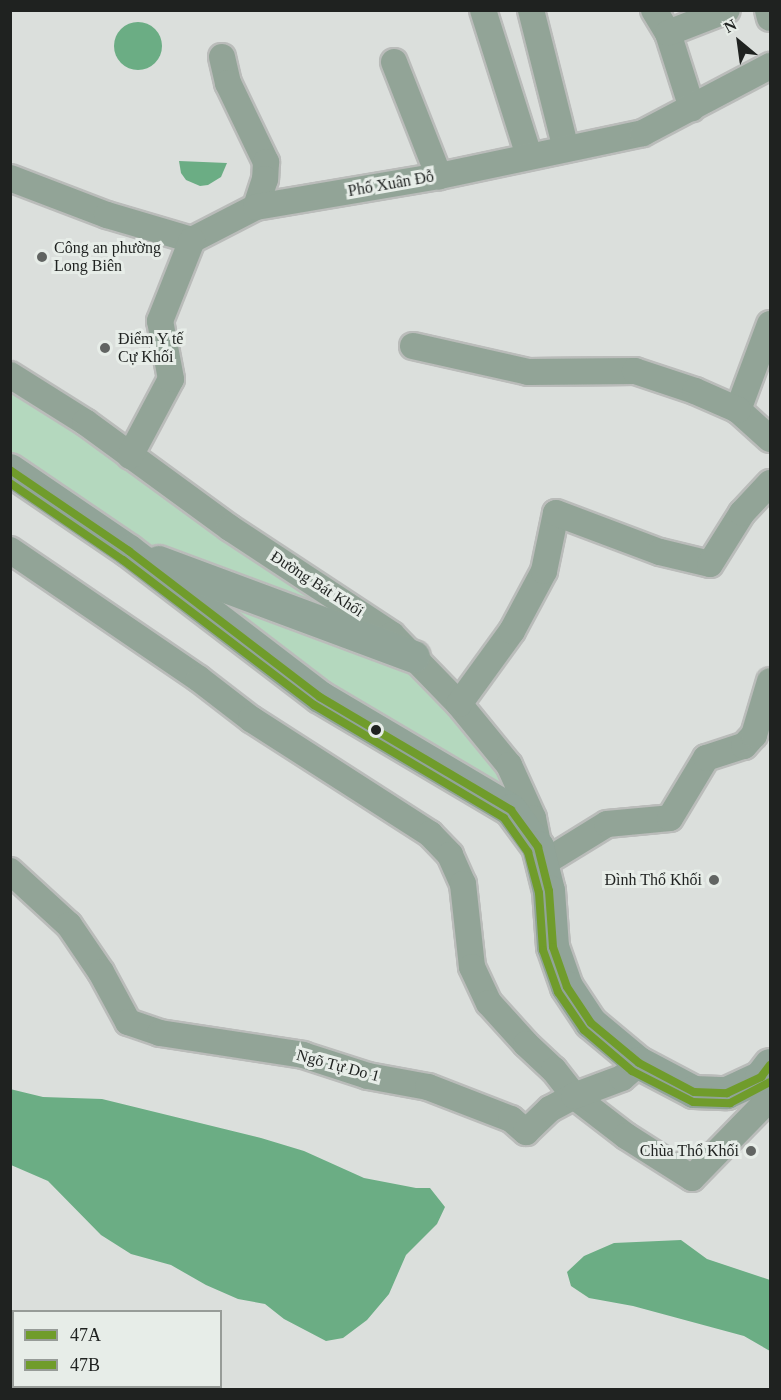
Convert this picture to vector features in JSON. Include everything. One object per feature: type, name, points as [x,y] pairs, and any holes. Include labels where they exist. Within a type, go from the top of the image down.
[{"type":"main road","points":[[10,470],[129,551],[320,697],[511,810],[538,847],[549,891],[553,947],[567,987],[591,1023],[639,1063],[694,1092],[727,1093],[761,1077],[771,1065]]},
{"type":"main road","points":[[129,551],[414,657]]},
{"type":"street","points":[[483,10],[529,156]]},
{"type":"street","points":[[531,10],[566,148]]},
{"type":"street","points":[[654,10],[668,33],[692,108]]},
{"type":"street","points":[[668,33],[727,10]]},
{"type":"street","points":[[768,10],[771,18]]},
{"type":"street","points":[[222,57],[228,83],[266,162],[256,207]]},
{"type":"street","points":[[394,62],[440,176]]},
{"type":"street","name":"Phố Xuân Đỗ","points":[[192,240],[256,207],[440,176],[644,133],[771,66]]},
{"type":"street","points":[[10,178],[107,215],[192,240],[160,321],[171,379],[130,456]]},
{"type":"street","points":[[738,410],[771,324]]},
{"type":"street","points":[[413,346],[528,372],[635,371],[696,391],[738,410],[771,439]]},
{"type":"street","name":"Đường Bát Khối","points":[[10,375],[46,395],[230,528],[371,620],[414,657],[492,742],[517,779],[533,818],[542,864]]},
{"type":"street","points":[[459,704],[512,632],[544,571],[556,513],[660,552],[710,564],[742,513],[771,483]]},
{"type":"street","points":[[10,550],[131,632],[251,719],[430,834],[450,855],[463,884],[472,967],[489,1003],[526,1044],[554,1070],[574,1096],[626,1136],[692,1178],[771,1098]]},
{"type":"street","points":[[542,864],[607,824],[670,818],[706,758],[744,746],[754,735],[771,681]]},
{"type":"street","name":"Ngõ Tự Do 1","points":[[10,871],[69,925],[101,972],[128,1022],[160,1033],[303,1055],[368,1076],[428,1088],[511,1119],[526,1132],[550,1109],[574,1096],[622,1078],[639,1063]]},
{"type":"shaded area","points":[[138,22],[155,29],[162,46],[155,63],[138,70],[121,63],[114,46],[121,29]]},
{"type":"shaded area","points":[[179,161],[227,163],[221,177],[208,185],[200,186],[186,180],[181,173]]},
{"type":"shaded area","points":[[10,383],[346,615],[161,554],[11,463]]},
{"type":"shaded area","points":[[176,578],[402,666],[435,693],[504,777],[515,802],[353,703]]},
{"type":"shaded area","points":[[10,1089],[43,1097],[102,1099],[261,1138],[304,1151],[364,1178],[416,1188],[430,1188],[445,1207],[437,1224],[406,1255],[389,1294],[367,1320],[343,1338],[326,1341],[284,1319],[265,1304],[238,1299],[206,1285],[171,1265],[131,1254],[101,1235],[48,1181],[11,1165]]},
{"type":"shaded area","points":[[681,1240],[707,1259],[770,1280],[770,1351],[744,1336],[633,1306],[589,1298],[571,1286],[567,1272],[584,1256],[614,1243]]},
{"type":"transit line","name":"47A","points":[[10,470],[129,551],[320,697],[511,810],[538,847],[549,891],[553,947],[567,987],[591,1023],[639,1063],[694,1092],[727,1093],[761,1077],[770,1065]]},
{"type":"transit line","name":"47B","points":[[10,483],[123,560],[314,705],[504,818],[528,852],[539,893],[543,950],[558,992],[584,1030],[632,1071],[693,1102],[730,1103],[770,1082]]},
{"type":"place","name":"Công an phường Long Biên","points":[[42,257]]},
{"type":"place","name":"Điểm Y tế Cự Khối","points":[[105,348]]},
{"type":"place","name":"Đình Thổ Khối","points":[[714,880]]},
{"type":"place","name":"Chùa Thổ Khối","points":[[751,1151]]}]
